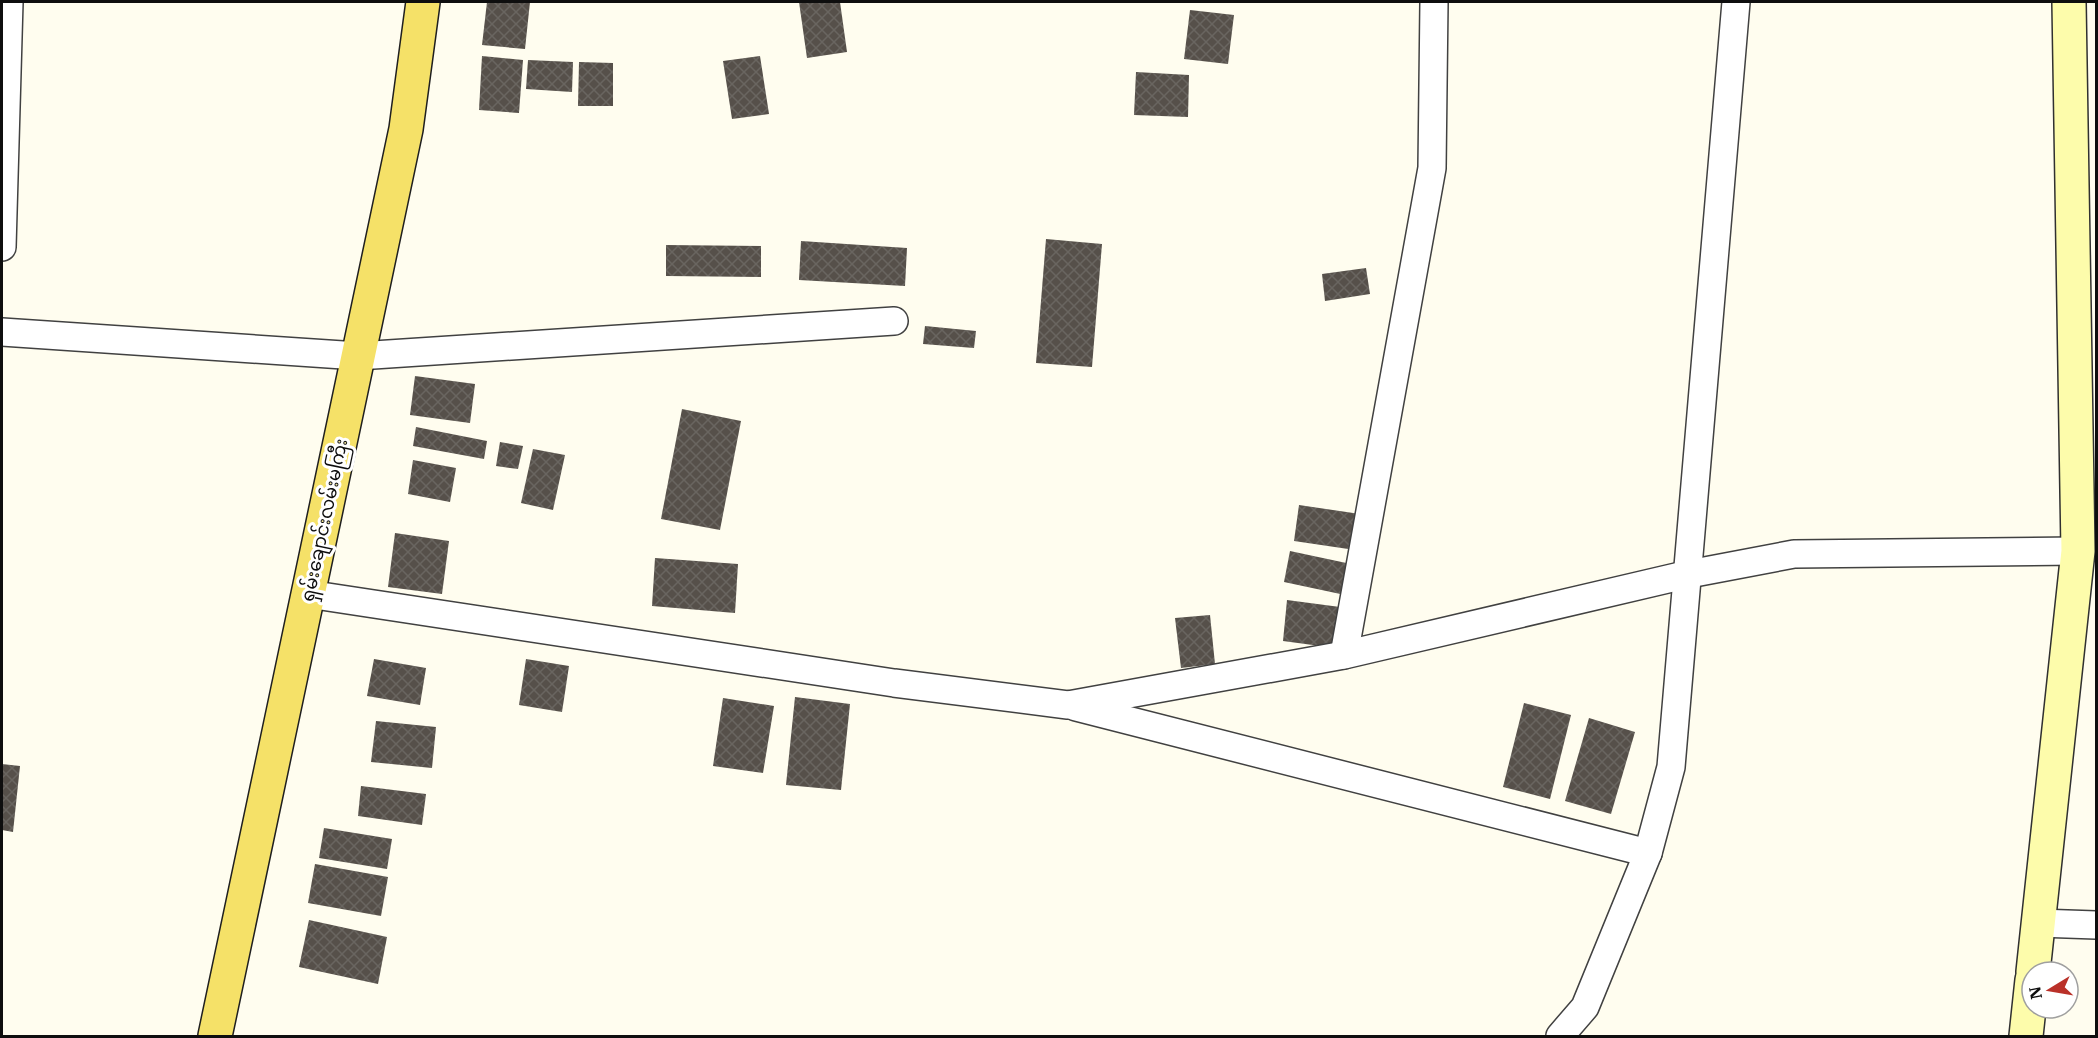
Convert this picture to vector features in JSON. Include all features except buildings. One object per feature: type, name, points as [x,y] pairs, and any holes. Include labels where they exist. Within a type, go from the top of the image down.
[{"type":"main road","name":"ရှမ်းချောင်းလမ်းမကြီး","points":[[215,1036],[406,129],[423,2]]},
{"type":"street","points":[[2,248],[9,2]]},
{"type":"street","points":[[1344,655],[1432,168],[1434,2]]},
{"type":"street","points":[[1560,1036],[1585,1007],[1648,853],[1671,767],[1736,2]]},
{"type":"street","points":[[2034,960],[2078,551],[2069,2]]},
{"type":"street","points":[[2,332],[358,356],[894,321]]},
{"type":"street","points":[[1068,705],[1344,655],[1689,574],[1794,554],[2078,551]]},
{"type":"street","points":[[308,594],[894,683],[1068,705],[1648,853]]},
{"type":"street","points":[[2038,923],[2097,925]]},
{"type":"street","points":[[2026,1036],[2028,1020]]}]
